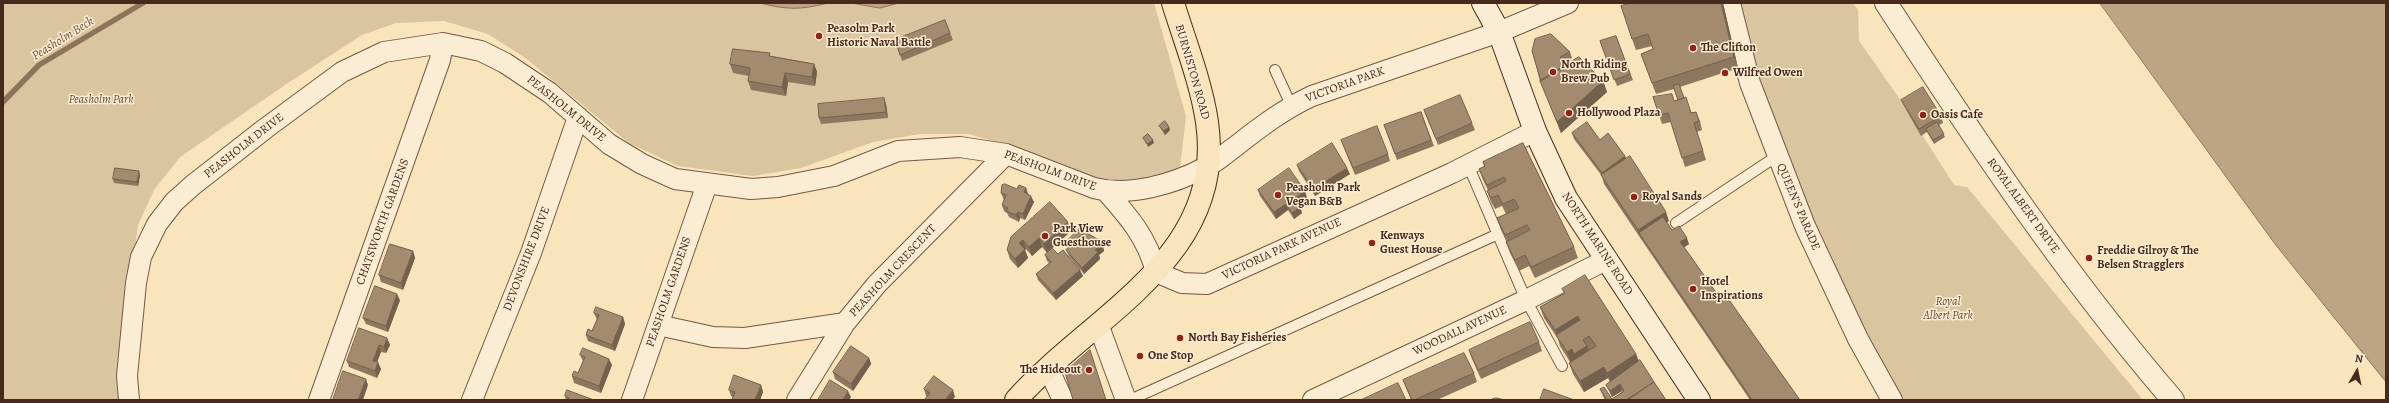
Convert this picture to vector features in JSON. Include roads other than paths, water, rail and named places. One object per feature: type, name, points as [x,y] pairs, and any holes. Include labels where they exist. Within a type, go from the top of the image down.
[{"type":"main road","name":"BURNISTON ROAD","points":[[1016,400],[1048,368],[1098,324],[1132,297],[1156,272],[1181,241],[1190,224],[1202,193],[1207,167],[1208,145],[1203,102],[1173,3]]},
{"type":"street","name":"NORTH MARINE ROAD","points":[[1483,3],[1498,32],[1535,131],[1566,198],[1699,400]]},
{"type":"street","points":[[1498,32],[1568,3]]},
{"type":"street","name":"QUEEN'S PARADE","points":[[1730,3],[1750,83],[1777,156],[1819,257],[1858,339],[1892,400]]},
{"type":"street","name":"ROYAL ALBERT DRIVE","points":[[1886,3],[2014,196],[2077,282],[2173,400]]},
{"type":"street","name":"VICTORIA PARK","points":[[1207,167],[1291,105],[1350,82],[1498,32]]},
{"type":"street","name":"PEASHOLM DRIVE","points":[[129,400],[127,369],[140,257],[157,224],[174,202],[243,146],[342,72],[384,52],[443,43],[481,51],[505,63],[550,93],[609,144],[642,164],[675,179],[707,184],[751,189],[778,187],[834,176],[878,157],[898,151],[960,147],[1006,154],[1105,190],[1145,188],[1207,167]]},
{"type":"street","name":"CHATSWORTH GARDENS","points":[[319,400],[440,60],[443,43]]},
{"type":"street","name":"DEVONSHIRE DRIVE","points":[[472,400],[530,253],[578,117]]},
{"type":"street","name":"VICTORIA PARK AVENUE","points":[[1156,272],[1182,283],[1207,284],[1468,165],[1535,131]]},
{"type":"street","name":"PEASHOLM CRESCENT","points":[[797,400],[845,323],[877,284],[1006,154]]},
{"type":"street","name":"PEASHOLM GARDENS","points":[[632,400],[707,184]]},
{"type":"street","name":"PEASHOLM DRIVE","points":[[1105,190],[1140,231],[1153,257],[1156,272]]},
{"type":"street","name":"WOODALL AVENUE","points":[[1313,400],[1526,300],[1606,260]]},
{"type":"street","points":[[658,325],[713,337],[745,338],[845,323]]},
{"type":"street","points":[[1098,324],[1126,400]]},
{"type":"street","points":[[1048,368],[1063,400]]},
{"type":"lane","points":[[1275,70],[1291,105]]},
{"type":"lane","points":[[1676,223],[1777,156]]},
{"type":"lane","points":[[1468,165],[1496,235],[1526,300],[1562,366]]},
{"type":"lane","points":[[1130,400],[1496,235]]},
{"type":"waterway","name":"Peasholm Beck","points":[[3,102],[39,65],[143,3]]},
{"type":"place","name":"Peasolm Park Historic Naval Battle","points":[[819,36]]},
{"type":"place","name":"The Clifton","points":[[1693,48]]},
{"type":"place","name":"North Riding Brew Pub","points":[[1553,72]]},
{"type":"place","name":"Wilfred Owen","points":[[1725,73]]},
{"type":"place","name":"Hollywood Plaza","points":[[1569,113]]},
{"type":"place","name":"Oasis Cafe","points":[[1923,115]]},
{"type":"place","name":"Peasholm Park Vegan B&B","points":[[1278,195]]},
{"type":"place","name":"Royal Sands","points":[[1634,197]]},
{"type":"place","name":"Park View Guesthouse","points":[[1045,236]]},
{"type":"place","name":"Kenways Guest House","points":[[1372,243]]},
{"type":"place","name":"Freddie Gilroy & The Belsen Stragglers","points":[[2089,258]]},
{"type":"place","name":"Hotel Inspirations","points":[[1693,289]]},
{"type":"place","name":"North Bay Fisheries","points":[[1180,338]]},
{"type":"place","name":"One Stop","points":[[1140,356]]},
{"type":"place","name":"The Hideout","points":[[1089,370]]},
{"type":"park label","name":"Peasholm Park","points":[[101,100]]},
{"type":"park label","name":"Royal Albert Park","points":[[1948,309]]}]
